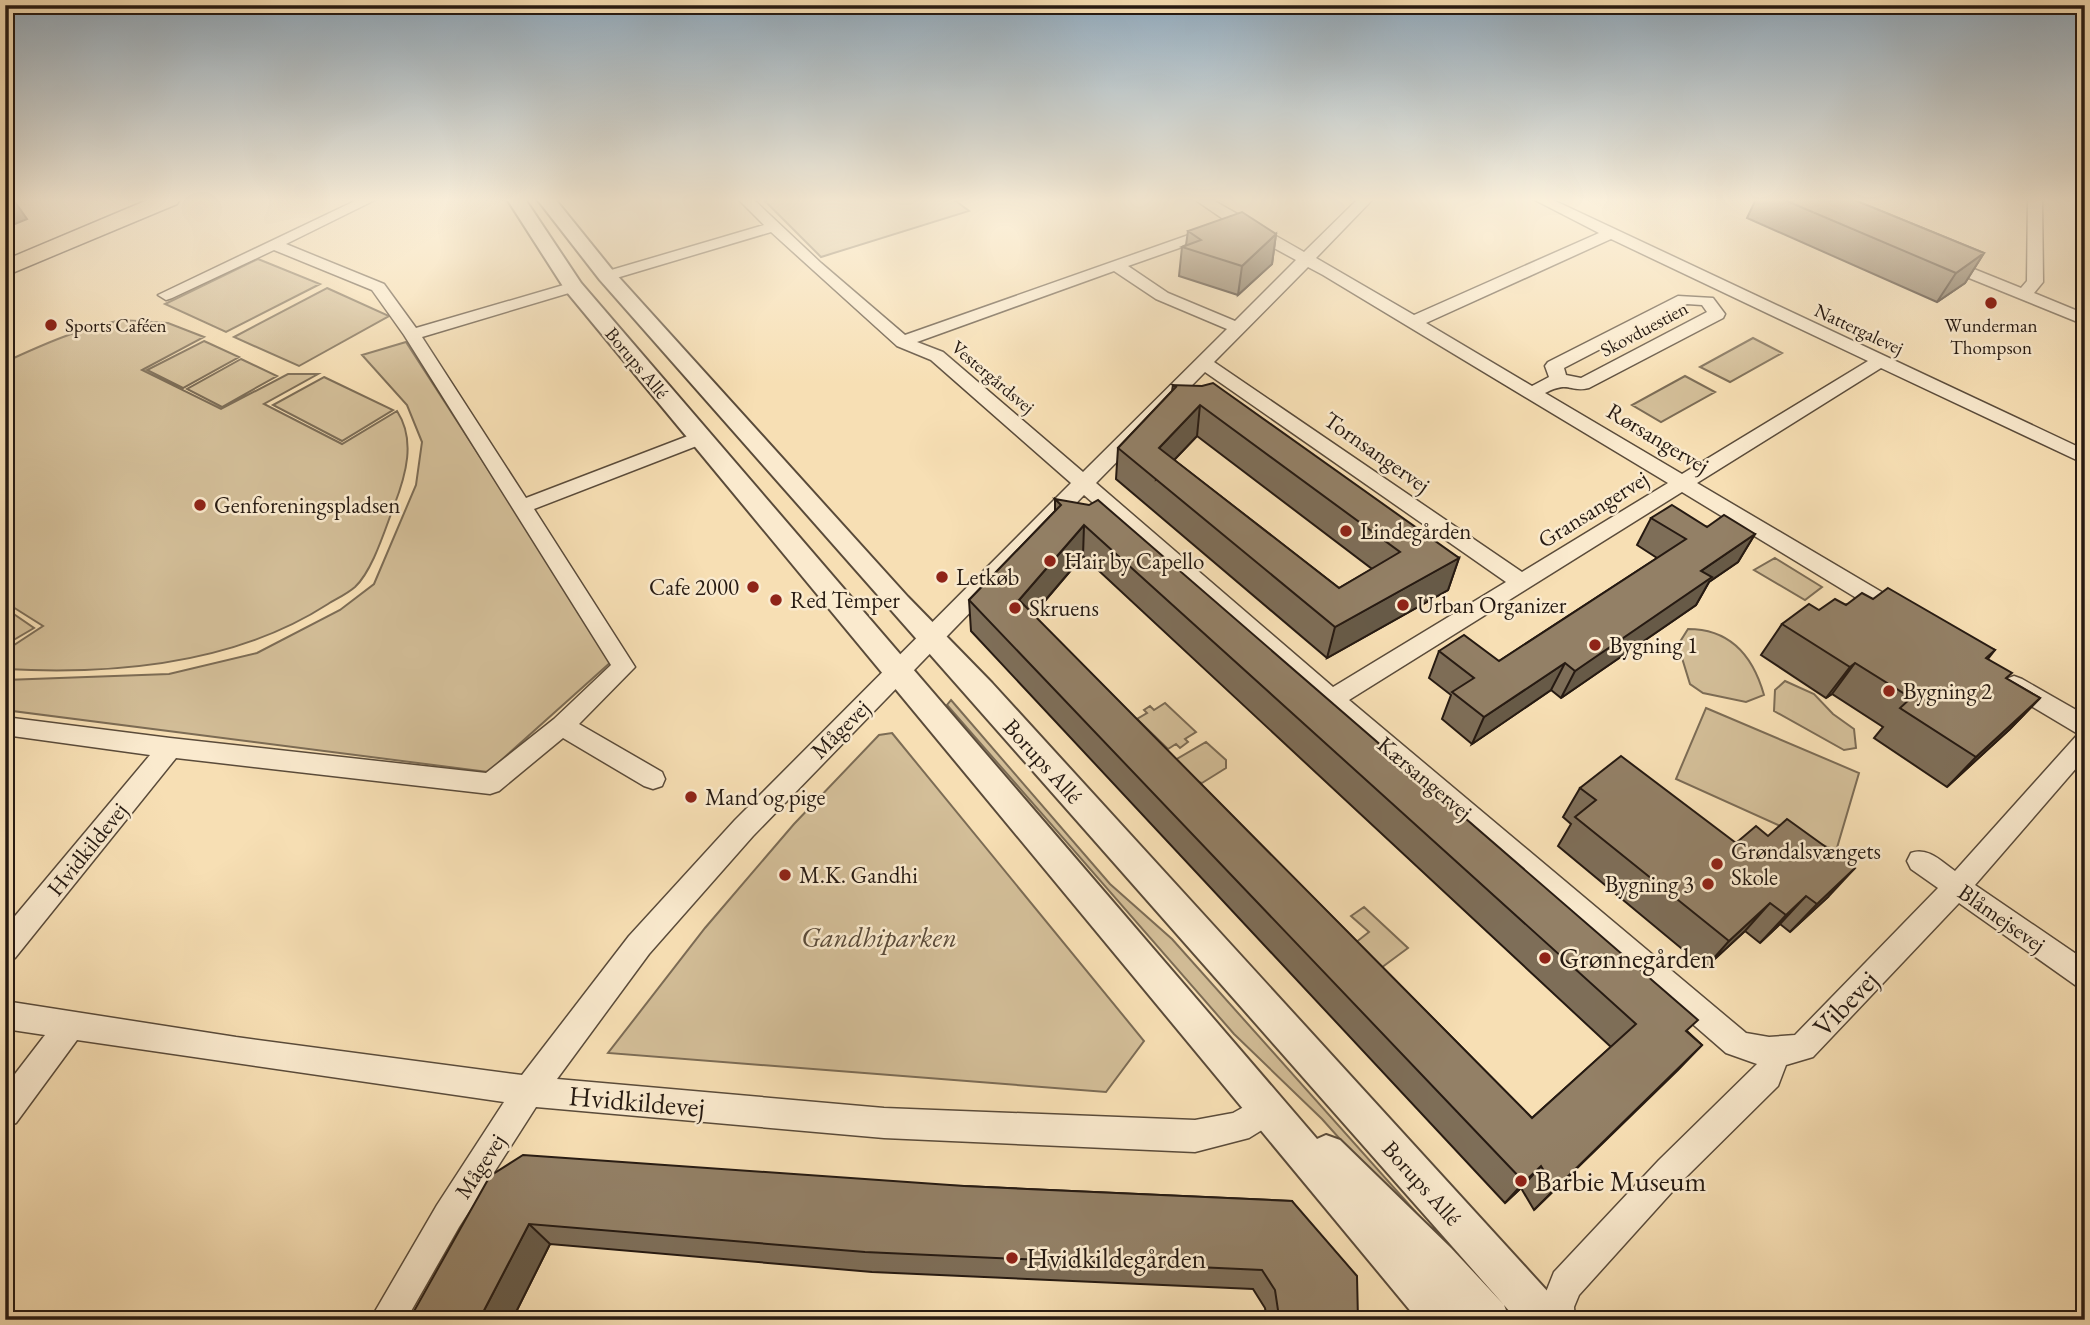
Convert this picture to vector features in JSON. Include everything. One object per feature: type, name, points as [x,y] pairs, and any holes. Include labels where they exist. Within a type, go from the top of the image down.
[{"type":"main road","points":[[5,270],[26,261]]},
{"type":"street","points":[[166,295],[237,261]]},
{"type":"street","points":[[5,726],[170,748],[490,784],[562,726],[624,667],[523,506],[378,287],[313,261]]},
{"type":"street","name":"Borups Allé","points":[[556,261],[573,288],[1445,1320]]},
{"type":"street","name":"Borups Allé","points":[[595,261],[1545,1320]]},
{"type":"street","points":[[607,276],[658,261]]},
{"type":"street","name":"Vestergårdsvej","points":[[811,261],[903,342],[937,356],[1085,482]]},
{"type":"street","points":[[903,342],[1131,261]]},
{"type":"street","name":"Mågevej","points":[[387,1320],[448,1216],[529,1091],[639,945],[744,828],[1304,261]]},
{"type":"street","name":"Rørsangervej","points":[[1306,261],[1912,621]]},
{"type":"street","points":[[1413,322],[1549,261]]},
{"type":"street","name":"Nattergalevej","points":[[1669,261],[2085,458]]},
{"type":"street","points":[[1940,261],[2085,320]]},
{"type":"street","points":[[2024,295],[2035,282],[2035,261]]},
{"type":"street","points":[[1117,266],[1162,296],[1236,327]]},
{"type":"street","points":[[412,335],[573,288]]},
{"type":"street","name":"Skovduestien","points":[[1532,393],[1559,379],[1583,384],[1717,314],[1707,301],[1684,299],[1554,366],[1559,379]]},
{"type":"street","name":"Gransangervej","points":[[1332,699],[1879,362]]},
{"type":"street","name":"Tornsangervej","points":[[1204,363],[1522,582]]},
{"type":"street","points":[[523,506],[700,438]]},
{"type":"street","name":"Kærsangervej","points":[[1085,482],[1332,699],[1736,1043],[1755,1051],[1776,1054]]},
{"type":"street","points":[[1993,672],[2085,727]]},
{"type":"street","points":[[562,726],[653,779]]},
{"type":"street","name":"Vibevej","points":[[1776,1054],[1802,1047],[1957,887],[2085,741]]},
{"type":"street","name":"Hvidkildevej","points":[[5,949],[170,748]]},
{"type":"street","name":"Blåmejsevej","points":[[1920,861],[2085,976]]},
{"type":"street","name":"Hvidkildevej","points":[[5,1014],[236,1051],[529,1091],[884,1123],[1195,1136],[1238,1127],[1267,1109]]},
{"type":"street","points":[[5,1112],[71,1024]]},
{"type":"street","points":[[1209,1040],[1437,1262],[1489,1320]]},
{"type":"street","points":[[1559,1320],[1557,1307],[1566,1284],[1670,1171],[1767,1076],[1776,1054]]},
{"type":"green space","points":[[254,261],[263,261],[320,284],[226,332],[165,304]]},
{"type":"green space","points":[[327,288],[389,316],[299,366],[234,337]]},
{"type":"green space","name":"Genforeningspladsen","points":[[122,320],[168,323],[204,337],[142,370],[221,409],[288,374],[318,374],[264,404],[342,444],[397,411],[403,422],[408,446],[398,494],[378,549],[361,580],[349,592],[292,624],[213,653],[172,661],[88,670],[5,669],[5,651],[43,626],[5,602],[5,362],[77,332]]},
{"type":"green space","points":[[1753,338],[1782,353],[1730,382],[1700,367]]},
{"type":"green space","points":[[204,341],[239,357],[183,388],[147,370]]},
{"type":"green space","points":[[406,342],[612,661],[488,772],[5,710],[5,680],[169,674],[257,653],[340,610],[374,584],[416,485],[422,442],[407,405],[362,355]]},
{"type":"green space","points":[[241,359],[277,376],[222,407],[187,389]]},
{"type":"green space","points":[[1685,376],[1715,392],[1661,422],[1632,405]]},
{"type":"green space","points":[[324,377],[393,410],[342,441],[273,405]]},
{"type":"green space","points":[[1775,558],[1822,587],[1805,600],[1754,570]]},
{"type":"green space","points":[[5,608],[34,628],[5,645]]},
{"type":"green space","points":[[1688,629],[1716,634],[1738,647],[1754,668],[1764,695],[1746,702],[1703,693],[1690,684],[1678,645]]},
{"type":"green space","points":[[1785,681],[1814,694],[1833,714],[1854,729],[1856,748],[1844,750],[1774,711],[1775,690]]},
{"type":"green space","points":[[951,700],[1110,884],[1172,939],[1512,1320],[1502,1320],[1322,1119],[1234,1034],[947,705]]},
{"type":"green space","points":[[1165,703],[1196,732],[1185,739],[1188,742],[1180,748],[1176,744],[1168,749],[1137,719],[1147,713],[1144,710],[1150,706],[1154,710]]},
{"type":"green space","points":[[1706,708],[1859,773],[1836,851],[1676,779]]},
{"type":"green space","name":"Gandhiparken","points":[[892,733],[1144,1041],[1106,1092],[608,1053],[705,928],[794,824],[879,735]]},
{"type":"green space","points":[[1206,742],[1226,760],[1226,768],[1202,783],[1185,778],[1170,763]]},
{"type":"green space","points":[[1364,907],[1408,948],[1381,968],[1355,943],[1369,932],[1351,916]]},
{"type":"building","points":[[1226,261],[1247,261],[1242,266]]},
{"type":"building","points":[[1927,261],[1973,261],[1956,273]]},
{"type":"building","points":[[1213,383],[1459,558],[1335,627],[1118,448],[1176,387],[1173,385],[1202,386]],"holes":[[[1200,405],[1400,552],[1339,588],[1159,448]]]},
{"type":"building","points":[[1055,499],[1089,505],[1098,500],[1698,1020],[1686,1031],[1702,1045],[1555,1189],[1541,1166],[1524,1182],[969,600],[1061,505]],"holes":[[[1084,525],[1636,1024],[1532,1118],[1019,600]]]},
{"type":"building","points":[[1672,505],[1707,527],[1724,515],[1755,534],[1701,571],[1712,577],[1575,671],[1565,663],[1484,717],[1452,692],[1474,678],[1439,651],[1464,635],[1499,661],[1686,539],[1651,518]]},
{"type":"building","points":[[1888,588],[1995,650],[1986,658],[2012,673],[2006,678],[2040,698],[1976,757],[1900,708],[1911,698],[1855,663],[1850,667],[1782,624],[1809,604],[1819,610],[1835,599],[1846,605],[1862,593],[1873,599]]},
{"type":"building","points":[[1621,756],[1736,843],[1756,826],[1768,836],[1787,819],[1855,868],[1817,904],[1806,896],[1786,915],[1770,903],[1729,941],[1575,817],[1596,800],[1580,788]]},
{"type":"building","name":"Hvidkildegården","points":[[523,1155],[964,1186],[1292,1201],[1357,1276],[1358,1320],[1267,1320],[1278,1310],[1275,1290],[1262,1270],[865,1252],[529,1224],[479,1320],[409,1320],[490,1176]]},
{"type":"place","name":"Wunderman Thompson","points":[[1991,303]]},
{"type":"place","name":"Sports Caféen","points":[[51,325]]},
{"type":"place","name":"Genforeningspladsen","points":[[200,505]]},
{"type":"place","name":"Lindegården","points":[[1346,531]]},
{"type":"place","name":"Hair by Capello","points":[[1050,561]]},
{"type":"place","name":"Letkøb","points":[[942,577]]},
{"type":"place","name":"Cafe 2000","points":[[753,587]]},
{"type":"place","name":"Red Temper","points":[[776,600]]},
{"type":"place","name":"Urban Organizer","points":[[1403,605]]},
{"type":"place","name":"Skruens","points":[[1015,608]]},
{"type":"place","name":"Bygning 1","points":[[1595,645]]},
{"type":"place","name":"Bygning 2","points":[[1889,691]]},
{"type":"place","name":"Mand og pige","points":[[691,797]]},
{"type":"place","name":"Grøndalsvængets Skole","points":[[1717,864]]},
{"type":"place","name":"M.K. Gandhi","points":[[785,875]]},
{"type":"place","name":"Bygning 3","points":[[1708,884]]},
{"type":"place","name":"Grønnegården","points":[[1545,958]]},
{"type":"place","name":"Barbie Museum","points":[[1521,1181]]},
{"type":"place","name":"Hvidkildegården","points":[[1012,1258]]}]
